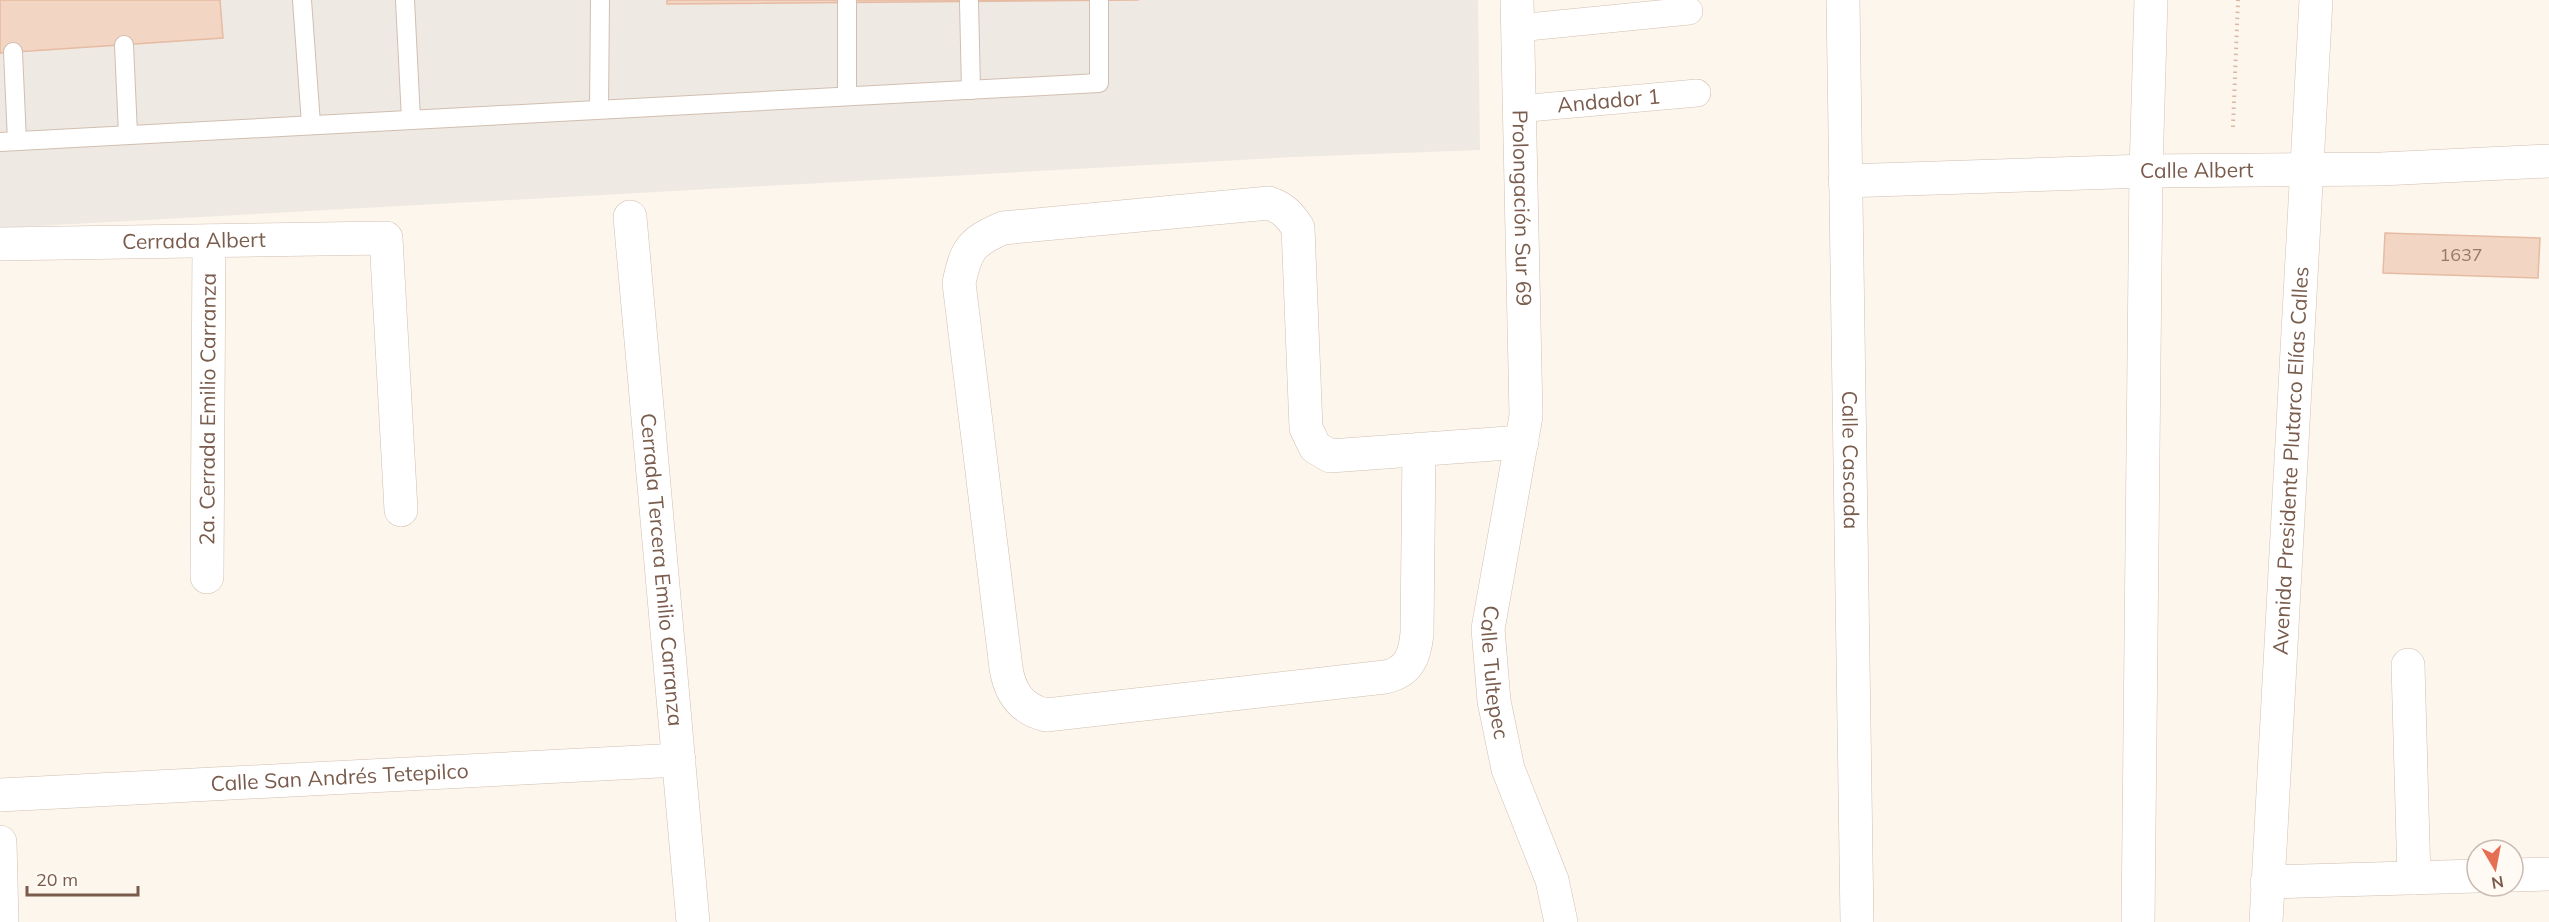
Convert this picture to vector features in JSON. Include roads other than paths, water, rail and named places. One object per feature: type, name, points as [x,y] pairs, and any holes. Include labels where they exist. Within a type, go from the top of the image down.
[{"type":"street","name":"Calle Cascada","points":[[1843,0],[1857,922]]},
{"type":"street","points":[[2138,922],[2146,171],[2151,0]]},
{"type":"street","name":"Avenida Presidente Plutarco Elías Calles","points":[[2266,922],[2316,0]]},
{"type":"street","points":[[1517,14],[1689,11]]},
{"type":"street","name":"Prolongación Sur 69","points":[[1517,14],[1524,429]]},
{"type":"street","name":"Andador 1","points":[[1520,109],[1697,93]]},
{"type":"street","name":"Calle Albert","points":[[1845,181],[2146,171],[2381,169],[2549,160]]},
{"type":"street","points":[[1419,449],[1417,633],[1415,650],[1406,669],[1396,675],[1385,677],[1046,715],[1033,712],[1015,697],[1009,685],[1006,668],[959,283],[964,258],[979,238],[1003,228],[1269,203],[1282,208],[1292,217],[1298,228],[1306,428],[1315,447],[1330,456],[1419,449],[1524,429]]},
{"type":"street","name":"Cerrada Tercera Emilio Carranza","points":[[630,217],[693,922]]},
{"type":"street","name":"Cerrada Albert","points":[[0,244],[386,238],[401,510]]},
{"type":"street","name":"2a. Cerrada Emilio Carranza","points":[[207,577],[209,241]]},
{"type":"street","name":"Calle Tultepec","points":[[1524,429],[1488,629],[1494,701],[1508,769],[1552,880],[1561,922]]},
{"type":"street","points":[[2408,665],[2414,878]]},
{"type":"street","name":"Calle San Andrés Tetepilco","points":[[0,795],[679,760]]},
{"type":"street","points":[[0,842],[2,922]]},
{"type":"street","points":[[2525,875],[2549,874]]},
{"type":"street","points":[[2267,882],[2465,876]]},
{"type":"lane","points":[[302,0],[311,124]]},
{"type":"lane","points":[[405,0],[411,119]]},
{"type":"lane","points":[[599,109],[600,0]]},
{"type":"lane","points":[[13,52],[9,141],[1099,83],[1099,0]]},
{"type":"lane","points":[[847,2],[847,96]]},
{"type":"lane","points":[[969,2],[971,90]]},
{"type":"lane","points":[[124,45],[128,134]]}]
